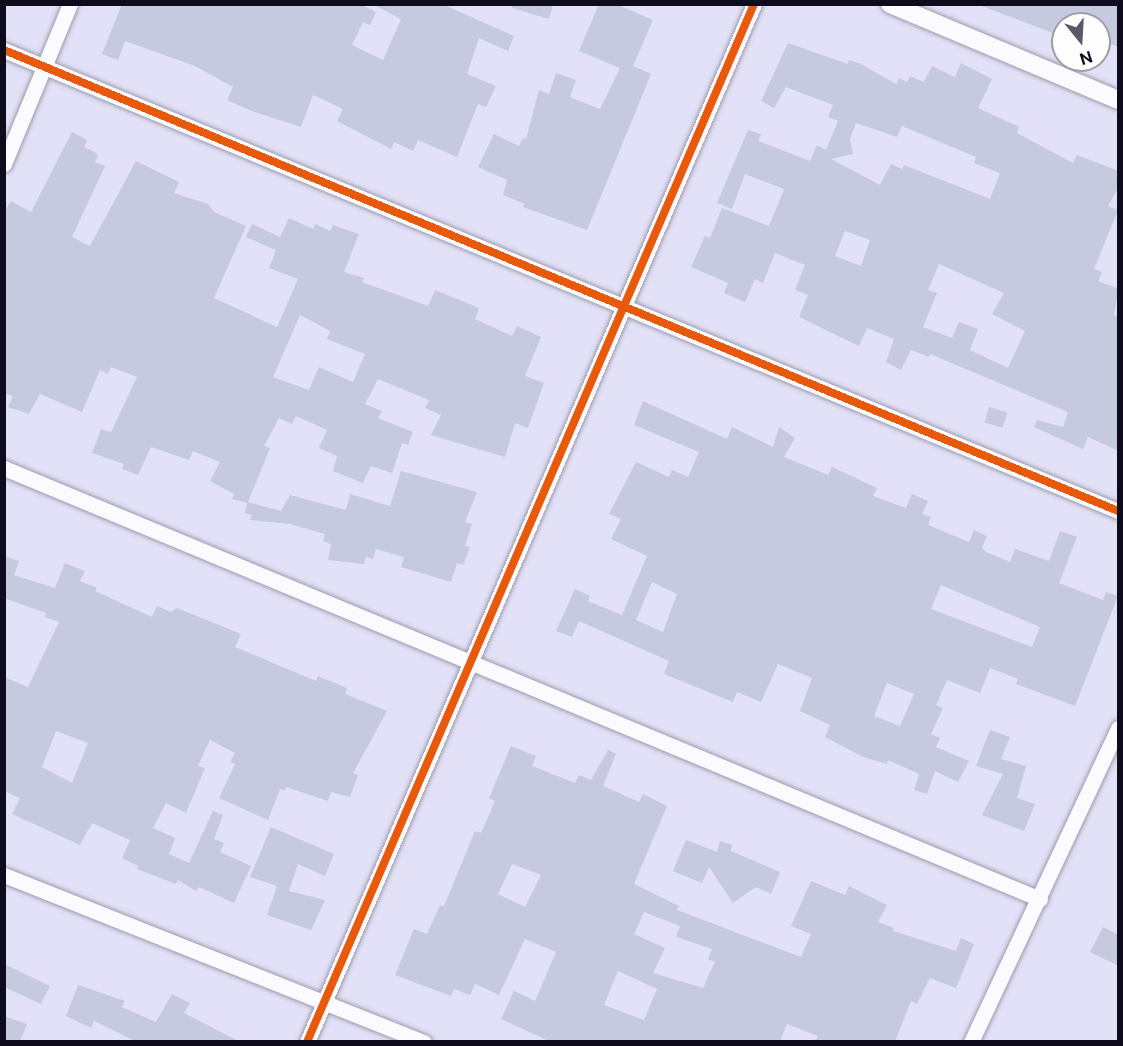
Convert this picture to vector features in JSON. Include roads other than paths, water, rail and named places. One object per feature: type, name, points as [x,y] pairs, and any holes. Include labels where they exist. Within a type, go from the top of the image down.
[{"type":"street","points":[[4,164],[70,4]]},
{"type":"street","points":[[307,1041],[754,4]]},
{"type":"street","points":[[890,4],[1119,100]]},
{"type":"street","points":[[4,50],[1119,511]]},
{"type":"street","points":[[4,468],[1040,899]]},
{"type":"street","points":[[971,1041],[1119,728]]},
{"type":"street","points":[[4,875],[424,1041]]}]
